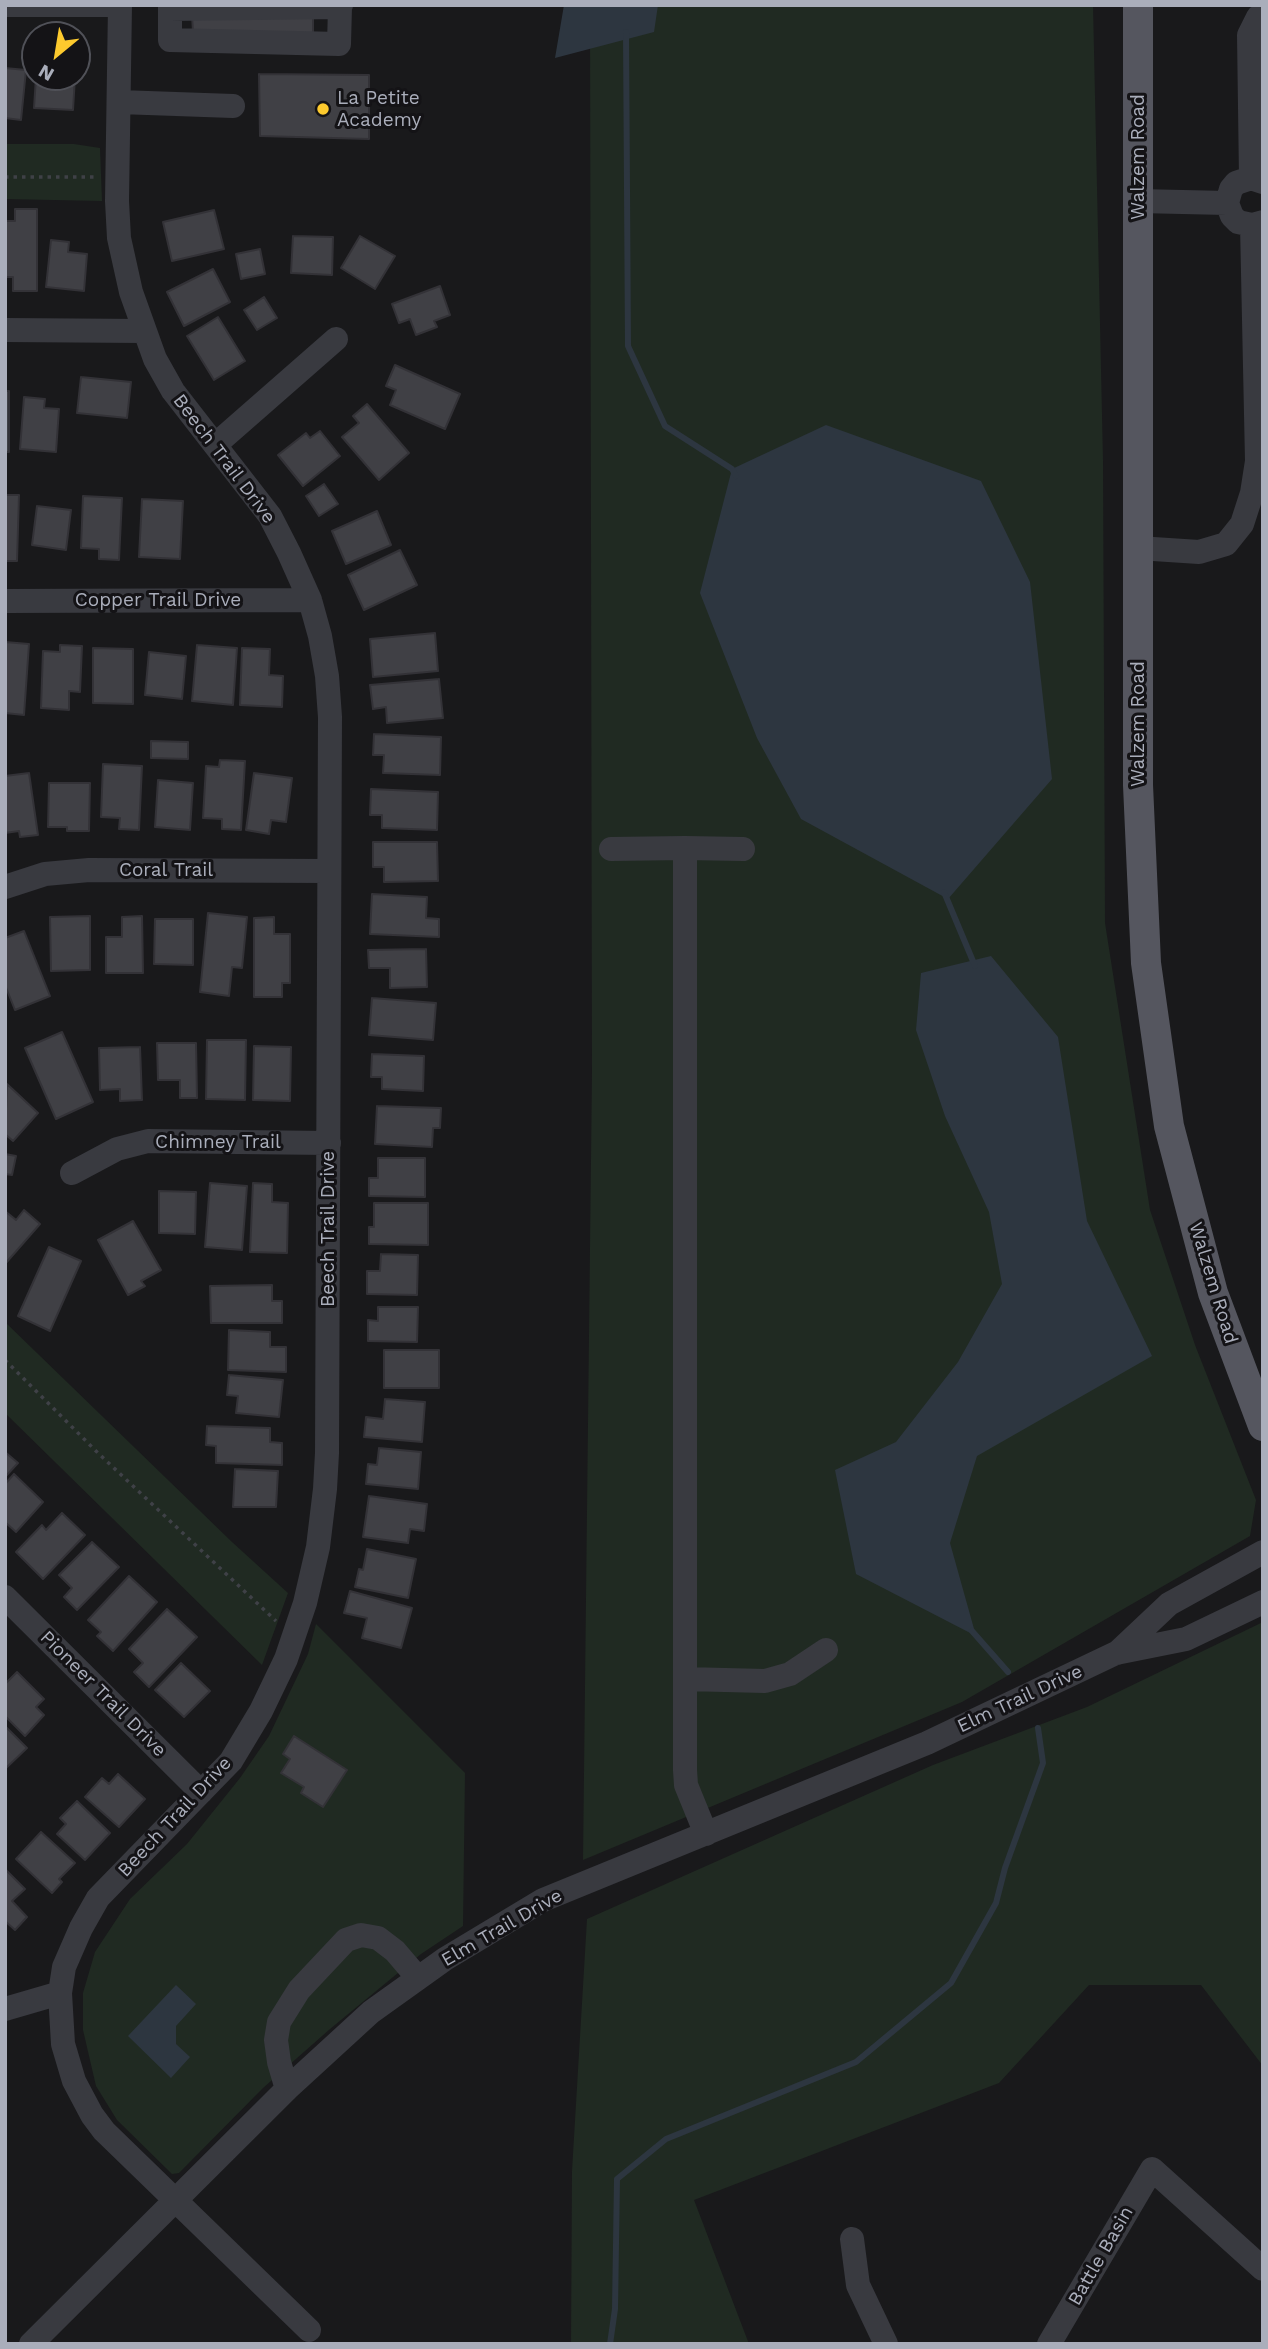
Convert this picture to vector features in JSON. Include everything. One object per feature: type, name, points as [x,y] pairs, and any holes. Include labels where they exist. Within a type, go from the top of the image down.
[{"type":"main road","name":"Walzem Road","points":[[1138,5],[1138,785],[1146,963],[1169,1126],[1213,1293],[1263,1426]]},
{"type":"street","points":[[5,5],[120,5]]},
{"type":"street","name":"Beech Trail Drive","points":[[120,5],[117,177],[119,238],[143,331],[173,391],[270,516],[310,600],[327,676],[330,717],[329,1143],[325,1489],[318,1547],[305,1603],[286,1659],[261,1711],[231,1761],[98,1898],[81,1928],[64,1968],[60,1993],[63,2043],[74,2081],[104,2131],[309,2330]]},
{"type":"street","points":[[341,6],[339,44],[170,40],[170,7],[341,6]]},
{"type":"street","points":[[1138,548],[1199,552],[1226,544],[1242,524],[1260,461],[1258,223],[1238,222],[1232,216],[1227,203],[1231,189],[1243,179],[1257,180],[1250,35],[1258,17],[1263,15]]},
{"type":"street","points":[[119,102],[233,106]]},
{"type":"street","points":[[1138,201],[1227,203]]},
{"type":"street","points":[[5,330],[143,331]]},
{"type":"street","points":[[215,444],[336,339]]},
{"type":"street","name":"Copper Trail Drive","points":[[5,601],[310,600]]},
{"type":"street","points":[[685,848],[686,1785],[706,1834]]},
{"type":"street","points":[[611,849],[743,849]]},
{"type":"street","name":"Coral Trail","points":[[5,887],[45,874],[89,870],[328,871]]},
{"type":"street","name":"Chimney Trail","points":[[72,1172],[117,1149],[148,1141],[329,1143]]},
{"type":"street","name":"Elm Trail Drive","points":[[1116,1653],[1169,1604],[1263,1552]]},
{"type":"street","name":"Elm Trail Drive","points":[[32,2344],[287,2090],[371,2012],[445,1959],[543,1900],[927,1743],[1116,1653],[1186,1639],[1263,1602]]},
{"type":"street","name":"Pioneer Trail Drive","points":[[7,1604],[201,1791]]},
{"type":"street","points":[[685,1679],[765,1681],[790,1674],[826,1650]]},
{"type":"street","points":[[287,2090],[276,2040],[279,2022],[299,1990],[346,1940],[361,1935],[378,1938],[395,1951],[418,1978]]},
{"type":"street","points":[[5,2009],[60,1993]]},
{"type":"street","name":"Battle Basin","points":[[1049,2344],[1152,2169],[1263,2269]]},
{"type":"street","points":[[852,2239],[858,2285],[886,2344]]},
{"type":"path","points":[[5,177],[117,177]]},
{"type":"path","points":[[5,1360],[98,1453],[293,1637]]},
{"type":"shaded area","points":[[564,5],[658,5],[654,32],[555,58]]},
{"type":"shaded area","points":[[590,5],[1093,5],[1103,460],[1105,923],[1150,1210],[1195,1345],[1256,1500],[1250,1536],[962,1702],[583,1860],[592,1072]]},
{"type":"shaded area","points":[[5,144],[74,144],[100,148],[102,201],[5,199]]},
{"type":"shaded area","points":[[826,425],[981,481],[1030,582],[1052,779],[948,899],[801,819],[757,738],[700,593],[732,469]]},
{"type":"shaded area","points":[[991,956],[1058,1037],[1087,1221],[1152,1356],[977,1456],[950,1543],[976,1636],[856,1574],[835,1470],[896,1442],[958,1362],[1002,1284],[989,1212],[945,1116],[916,1030],[921,973]]},
{"type":"shaded area","points":[[5,1322],[288,1593],[262,1665],[5,1413]]},
{"type":"shaded area","points":[[1263,1622],[1263,2066],[1201,1985],[1089,1985],[999,2083],[694,2200],[749,2344],[571,2344],[572,2171],[587,1919],[933,1765],[1087,1707]]},
{"type":"shaded area","points":[[316,1624],[465,1773],[463,1926],[421,1954],[330,2029],[263,2088],[179,2173],[172,2174],[117,2120],[96,2086],[83,2030],[83,1993],[95,1952],[130,1899],[187,1844],[240,1778],[269,1736],[308,1654]]},
{"type":"shaded area","points":[[176,1985],[196,2004],[176,2026],[176,2044],[190,2057],[171,2078],[128,2036]]},
{"type":"building","points":[[192,15],[313,17],[313,35],[193,32]]},
{"type":"building","points":[[5,68],[21,70],[21,91],[24,91],[21,120],[5,118]]},
{"type":"building","points":[[259,74],[369,75],[369,139],[260,136]]},
{"type":"building","points":[[35,91],[74,91],[73,110],[34,108]]},
{"type":"building","points":[[15,209],[37,209],[37,291],[13,291],[13,277],[5,277],[5,221],[15,221]]},
{"type":"building","points":[[214,210],[224,249],[172,261],[163,222]]},
{"type":"building","points":[[293,236],[333,237],[332,275],[291,273]]},
{"type":"building","points":[[360,236],[395,256],[375,289],[341,268]]},
{"type":"building","points":[[51,240],[69,242],[68,252],[87,254],[84,291],[46,287]]},
{"type":"building","points":[[260,249],[265,274],[241,279],[236,254]]},
{"type":"building","points":[[213,269],[230,302],[184,326],[167,292]]},
{"type":"building","points":[[440,286],[450,315],[434,321],[437,327],[416,335],[410,319],[399,323],[392,304]]},
{"type":"building","points":[[264,297],[277,318],[257,330],[244,310]]},
{"type":"building","points":[[218,317],[245,361],[214,380],[187,336]]},
{"type":"building","points":[[395,365],[460,394],[445,429],[390,405],[396,390],[386,386]]},
{"type":"building","points":[[81,377],[131,382],[127,418],[77,413]]},
{"type":"building","points":[[5,391],[9,391],[9,452],[5,452]]},
{"type":"building","points":[[24,397],[45,399],[44,408],[59,409],[56,452],[20,449]]},
{"type":"building","points":[[367,404],[409,453],[379,480],[342,437],[359,423],[353,416]]},
{"type":"building","points":[[320,431],[340,456],[303,486],[278,455],[306,433],[310,438]]},
{"type":"building","points":[[324,484],[338,504],[319,516],[306,496]]},
{"type":"building","points":[[5,495],[19,495],[17,561],[5,561]]},
{"type":"building","points":[[83,496],[122,498],[119,560],[99,559],[99,549],[81,548]]},
{"type":"building","points":[[142,499],[183,501],[180,559],[139,557]]},
{"type":"building","points":[[37,506],[71,510],[66,550],[32,545]]},
{"type":"building","points":[[377,511],[391,545],[346,564],[332,531]]},
{"type":"building","points":[[400,550],[417,585],[364,610],[348,575]]},
{"type":"building","points":[[435,633],[438,671],[373,677],[370,639]]},
{"type":"building","points":[[5,642],[29,644],[24,715],[5,713]]},
{"type":"building","points":[[60,645],[82,646],[80,692],[69,691],[69,710],[41,708],[43,651],[60,652]]},
{"type":"building","points":[[197,645],[237,648],[233,705],[192,701]]},
{"type":"building","points":[[93,648],[133,649],[133,704],[93,703]]},
{"type":"building","points":[[242,648],[270,649],[269,675],[283,676],[282,707],[240,705]]},
{"type":"building","points":[[149,652],[186,656],[182,699],[145,695]]},
{"type":"building","points":[[439,679],[443,718],[387,723],[386,707],[373,709],[370,685]]},
{"type":"building","points":[[374,734],[441,737],[440,775],[383,773],[384,755],[373,755]]},
{"type":"building","points":[[151,741],[188,742],[188,759],[151,758]]},
{"type":"building","points":[[220,760],[245,761],[241,830],[222,829],[222,819],[203,818],[206,766],[219,767]]},
{"type":"building","points":[[103,764],[142,766],[139,830],[119,829],[120,818],[101,817]]},
{"type":"building","points":[[29,773],[38,835],[20,837],[19,831],[5,833],[5,776]]},
{"type":"building","points":[[254,773],[292,778],[286,822],[271,820],[269,834],[246,830]]},
{"type":"building","points":[[158,780],[193,783],[190,830],[155,827]]},
{"type":"building","points":[[49,783],[90,783],[89,831],[67,831],[67,827],[48,827]]},
{"type":"building","points":[[371,789],[438,792],[437,830],[382,828],[382,815],[370,815]]},
{"type":"building","points":[[373,842],[437,842],[438,881],[384,882],[384,867],[373,867]]},
{"type":"building","points":[[372,894],[427,897],[426,918],[439,919],[439,937],[370,934]]},
{"type":"building","points":[[208,913],[247,917],[242,968],[232,967],[229,996],[200,992]]},
{"type":"building","points":[[90,916],[90,970],[51,971],[50,917]]},
{"type":"building","points":[[142,916],[143,973],[106,973],[106,937],[122,937],[122,917]]},
{"type":"building","points":[[274,917],[274,934],[290,934],[290,983],[282,983],[282,997],[254,997],[254,918]]},
{"type":"building","points":[[155,919],[193,919],[193,965],[154,964]]},
{"type":"building","points":[[24,931],[50,996],[15,1010],[5,985],[5,938]]},
{"type":"building","points":[[426,949],[427,987],[390,988],[390,968],[369,968],[368,950]]},
{"type":"building","points":[[372,998],[436,1003],[433,1040],[369,1035]]},
{"type":"building","points":[[62,1032],[93,1102],[56,1119],[25,1048]]},
{"type":"building","points":[[207,1040],[246,1040],[245,1100],[206,1099]]},
{"type":"building","points":[[157,1043],[196,1043],[197,1098],[180,1098],[180,1080],[158,1080]]},
{"type":"building","points":[[254,1046],[291,1047],[290,1101],[253,1100]]},
{"type":"building","points":[[140,1047],[142,1100],[120,1101],[120,1089],[100,1090],[99,1048]]},
{"type":"building","points":[[372,1054],[424,1056],[423,1091],[382,1089],[382,1077],[371,1077]]},
{"type":"building","points":[[7,1084],[38,1113],[13,1141],[5,1134]]},
{"type":"building","points":[[377,1106],[441,1108],[440,1128],[433,1128],[432,1147],[375,1144]]},
{"type":"building","points":[[5,1154],[16,1156],[12,1175],[5,1174]]},
{"type":"building","points":[[378,1158],[425,1158],[425,1197],[369,1196],[369,1178],[378,1178]]},
{"type":"building","points":[[210,1183],[247,1186],[242,1250],[205,1247]]},
{"type":"building","points":[[253,1183],[272,1184],[272,1202],[288,1203],[287,1253],[250,1252]]},
{"type":"building","points":[[159,1191],[196,1192],[195,1234],[159,1233]]},
{"type":"building","points":[[374,1203],[428,1203],[428,1245],[369,1244],[369,1227],[374,1227]]},
{"type":"building","points":[[24,1210],[40,1224],[5,1264],[5,1211],[16,1220]]},
{"type":"building","points":[[133,1221],[161,1270],[141,1281],[145,1286],[128,1295],[98,1240]]},
{"type":"building","points":[[49,1247],[81,1261],[50,1331],[18,1316]]},
{"type":"building","points":[[381,1254],[418,1255],[417,1295],[367,1294],[367,1271],[380,1271]]},
{"type":"building","points":[[272,1285],[272,1301],[282,1301],[282,1323],[211,1323],[210,1286]]},
{"type":"building","points":[[378,1307],[418,1307],[417,1342],[368,1341],[368,1320],[378,1321]]},
{"type":"building","points":[[229,1330],[270,1332],[270,1347],[286,1347],[286,1372],[228,1370]]},
{"type":"building","points":[[384,1350],[439,1350],[439,1388],[384,1388]]},
{"type":"building","points":[[229,1375],[283,1380],[279,1417],[236,1413],[238,1396],[227,1395]]},
{"type":"building","points":[[385,1399],[425,1402],[422,1442],[364,1437],[366,1417],[383,1419]]},
{"type":"building","points":[[207,1426],[270,1428],[270,1442],[282,1443],[282,1465],[216,1463],[216,1446],[206,1445]]},
{"type":"building","points":[[379,1448],[421,1452],[418,1489],[366,1484],[368,1464],[377,1465]]},
{"type":"building","points":[[5,1452],[18,1463],[5,1477]]},
{"type":"building","points":[[235,1469],[278,1471],[276,1507],[233,1507]]},
{"type":"building","points":[[14,1474],[43,1502],[16,1532],[5,1522],[5,1484]]},
{"type":"building","points":[[369,1496],[427,1504],[424,1531],[410,1529],[408,1543],[363,1537]]},
{"type":"building","points":[[62,1513],[85,1535],[43,1579],[16,1552],[42,1525],[46,1530]]},
{"type":"building","points":[[92,1542],[119,1567],[77,1610],[64,1597],[72,1588],[59,1575]]},
{"type":"building","points":[[367,1549],[416,1559],[408,1598],[355,1587],[359,1569],[363,1570]]},
{"type":"building","points":[[129,1576],[157,1602],[113,1651],[97,1636],[101,1632],[88,1620]]},
{"type":"building","points":[[350,1591],[412,1608],[401,1648],[362,1638],[367,1618],[344,1613]]},
{"type":"building","points":[[167,1609],[197,1637],[149,1687],[134,1672],[143,1663],[129,1649]]},
{"type":"building","points":[[181,1663],[210,1691],[184,1717],[155,1690]]},
{"type":"building","points":[[17,1672],[44,1699],[36,1707],[44,1715],[25,1736],[5,1716],[5,1684]]},
{"type":"building","points":[[5,1726],[27,1748],[5,1769]]},
{"type":"building","points":[[294,1736],[347,1770],[323,1807],[301,1793],[304,1787],[281,1773],[290,1759],[283,1754]]},
{"type":"building","points":[[118,1774],[145,1799],[119,1827],[85,1797],[102,1778],[109,1784]]},
{"type":"building","points":[[77,1801],[110,1833],[85,1860],[57,1834],[66,1824],[60,1818]]},
{"type":"building","points":[[41,1832],[75,1863],[59,1879],[62,1882],[52,1893],[16,1859]]},
{"type":"building","points":[[5,1869],[25,1889],[12,1901],[27,1917],[15,1930],[5,1921]]},
{"type":"waterway","points":[[626,32],[628,346],[665,426],[732,469],[736,476]]},
{"type":"waterway","points":[[944,892],[975,966]]},
{"type":"waterway","points":[[972,1631],[1008,1672]]},
{"type":"waterway","points":[[610,2344],[615,2309],[617,2179],[666,2139],[856,2062],[951,1983],[996,1903],[1005,1868],[1043,1763],[1038,1728]]},
{"type":"place","name":"La Petite Academy","points":[[323,109]]}]
